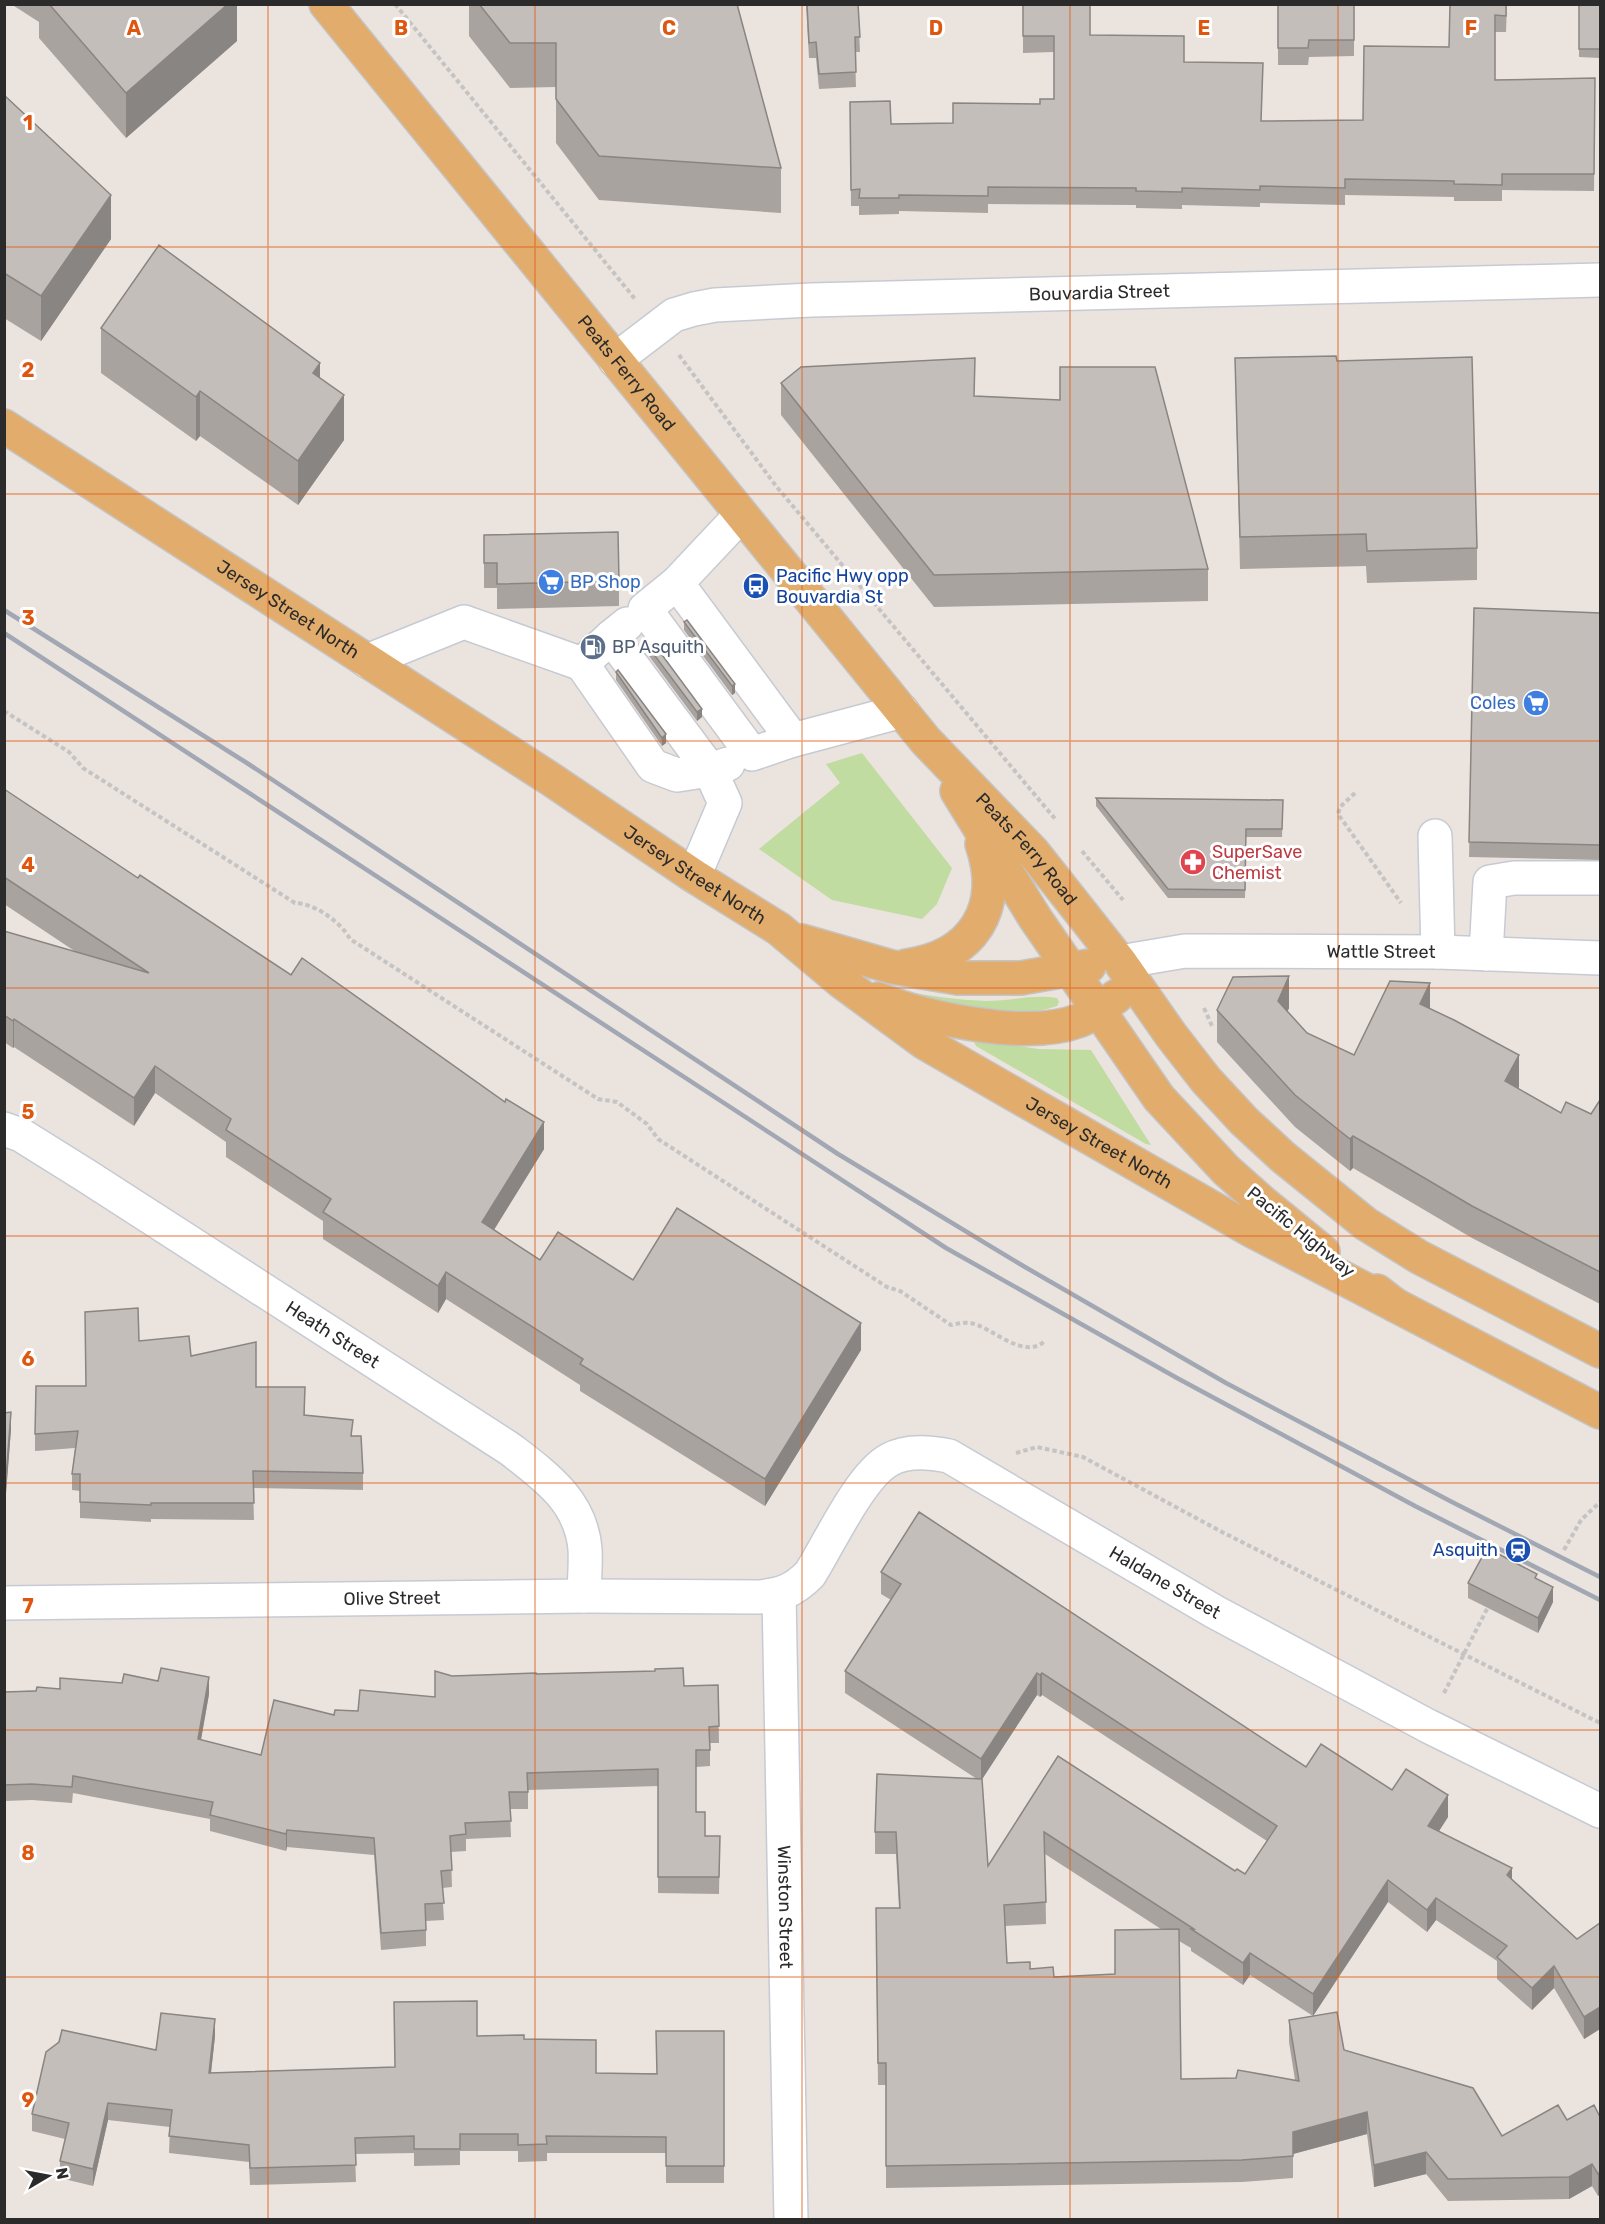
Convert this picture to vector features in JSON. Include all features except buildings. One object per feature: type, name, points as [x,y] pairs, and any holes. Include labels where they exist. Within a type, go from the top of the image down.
[{"type":"main road","name":"Peats Ferry Road","points":[[326,4],[926,741],[1034,852],[1128,972]]},
{"type":"main road","name":"Jersey Street North","points":[[4,426],[552,780],[694,876],[779,929],[893,1021],[970,1070],[1248,1229],[1395,1305]]},
{"type":"main road","name":"Peats Ferry Road","points":[[926,741],[1035,918],[1072,969]]},
{"type":"main road","points":[[892,967],[918,964],[945,954],[964,942],[979,925],[987,902],[989,870],[968,809]]},
{"type":"main road","points":[[779,929],[806,943],[892,967],[958,978],[1021,978],[1072,969],[1128,972]]},
{"type":"main road","name":"Pacific Highway","points":[[1072,969],[1159,1098],[1226,1170],[1310,1242],[1395,1305],[1600,1412]]},
{"type":"main road","points":[[842,982],[887,1002],[974,1024],[1004,1027],[1053,1026],[1078,1021],[1099,1010],[1128,972]]},
{"type":"main road","points":[[1128,972],[1171,1035],[1206,1080],[1244,1122],[1325,1193],[1366,1224],[1419,1257],[1600,1352]]},
{"type":"street","name":"Bouvardia Street","points":[[615,360],[674,315],[715,305],[811,300],[1600,280]]},
{"type":"street","points":[[582,664],[676,583],[704,551],[741,515]]},
{"type":"street","points":[[676,583],[793,740]]},
{"type":"street","points":[[645,609],[752,754]]},
{"type":"street","points":[[368,661],[464,622],[582,664],[653,766],[677,775],[710,770],[793,740],[902,711]]},
{"type":"street","points":[[611,637],[710,770],[725,803],[694,876]]},
{"type":"street","points":[[1435,836],[1438,952]]},
{"type":"street","points":[[1486,954],[1490,882],[1514,878],[1600,878]]},
{"type":"street","name":"Wattle Street","points":[[1128,972],[1164,956],[1185,951],[1438,952],[1600,958]]},
{"type":"street","name":"Heath Street","points":[[4,1129],[21,1136],[100,1185],[510,1449],[554,1483],[570,1503],[580,1525],[585,1549],[584,1596]]},
{"type":"street","name":"Haldane Street","points":[[779,1595],[796,1588],[810,1574],[873,1472],[890,1459],[911,1454],[932,1453],[949,1456],[1190,1597],[1428,1726],[1600,1812]]},
{"type":"street","name":"Olive Street","points":[[4,1603],[584,1596],[760,1597],[779,1595]]},
{"type":"street","name":"Winston Street","points":[[779,1595],[790,2220]]},
{"type":"path","points":[[395,4],[626,287]]},
{"type":"path","points":[[690,370],[776,486],[1061,826]]},
{"type":"path","points":[[4,711],[69,752],[82,768],[295,903],[307,903],[345,928],[350,939],[588,1093],[598,1099],[617,1102],[647,1124],[658,1139],[887,1287],[900,1291],[951,1325],[969,1323],[1019,1345],[1035,1347],[1045,1341]]},
{"type":"path","points":[[1355,793],[1340,807],[1338,813],[1404,908]]},
{"type":"path","points":[[1077,845],[1123,900]]},
{"type":"path","points":[[1204,1008],[1212,1025],[1220,1033]]},
{"type":"path","points":[[1012,1454],[1037,1447],[1083,1457],[1222,1532],[1600,1723]]},
{"type":"path","points":[[1564,1550],[1581,1520],[1600,1502]]},
{"type":"path","points":[[1428,1726],[1493,1597]]},
{"type":"green space","points":[[862,753],[952,868],[937,904],[922,919],[832,900],[759,849],[840,783],[826,764]]},
{"type":"green space","points":[[902,991],[995,1001],[1040,997],[1057,998],[1059,1002],[1057,1006],[1038,1011],[999,1013],[959,1007]]},
{"type":"green space","points":[[973,1039],[1038,1049],[1091,1050],[1151,1145],[976,1046]]},
{"type":"railway","points":[[4,610],[250,765],[838,1154],[1025,1267],[1226,1383],[1600,1577]]},
{"type":"railway","points":[[4,633],[946,1248],[1177,1378],[1415,1506],[1600,1600]]},
{"type":"place","name":"BP Shop","points":[[551,582]]},
{"type":"place","name":"Pacific Hwy opp Bouvardia St","points":[[756,586]]},
{"type":"place","name":"BP Asquith","points":[[593,647]]},
{"type":"place","name":"Coles","points":[[1536,703]]},
{"type":"place","name":"SuperSave Chemist","points":[[1193,862]]},
{"type":"place","name":"Asquith","points":[[1518,1550]]}]
